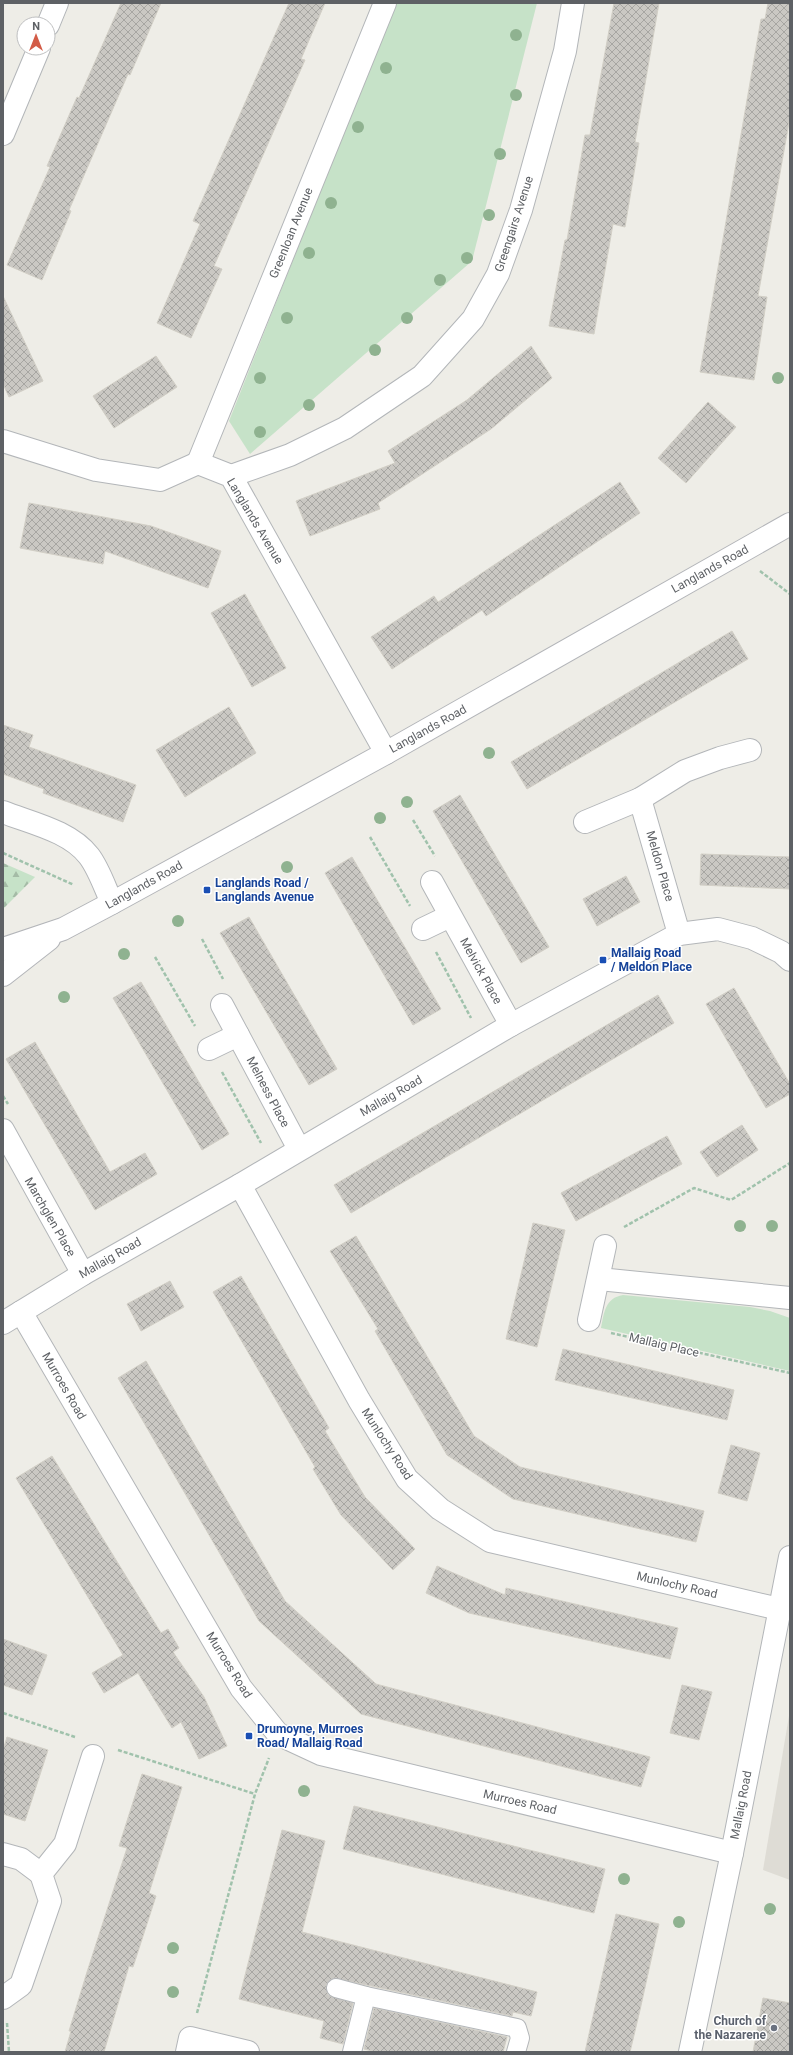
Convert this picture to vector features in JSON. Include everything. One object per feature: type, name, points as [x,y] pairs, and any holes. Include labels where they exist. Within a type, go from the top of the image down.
[{"type":"street","points":[[52,16],[57,3]]},
{"type":"street","name":"Greenloan Avenue","points":[[198,463],[385,3]]},
{"type":"street","name":"Greengairs Avenue","points":[[231,476],[290,455],[345,428],[422,376],[473,319],[498,274],[521,210],[565,51],[573,3]]},
{"type":"street","points":[[3,134],[35,56]]},
{"type":"street","points":[[3,441],[96,470],[160,480],[198,463]]},
{"type":"street","name":"Langlands Avenue","points":[[198,463],[231,476],[386,752]]},
{"type":"street","name":"Langlands Road","points":[[3,949],[63,929],[112,903],[386,752],[790,524]]},
{"type":"street","points":[[585,822],[640,799],[685,771],[720,758],[750,750]]},
{"type":"street","name":"Meldon Place","points":[[640,799],[679,934]]},
{"type":"street","points":[[3,812],[60,834],[78,844],[90,857],[112,903]]},
{"type":"street","name":"Melvick Place","points":[[432,882],[511,1025]]},
{"type":"street","points":[[423,929],[450,916]]},
{"type":"street","name":"Langlands Road","points":[[3,975],[63,929]]},
{"type":"street","name":"Mallaig Road","points":[[12,1317],[83,1274],[240,1186],[299,1149],[511,1025],[679,934],[718,929],[752,938],[781,952],[790,960]]},
{"type":"street","name":"Melness Place","points":[[222,1005],[299,1149]]},
{"type":"street","points":[[209,1049],[238,1035]]},
{"type":"street","name":"Marchglen Place","points":[[3,1130],[10,1164],[83,1274]]},
{"type":"street","name":"Munlochy Road","points":[[240,1186],[359,1400],[407,1479],[440,1509],[490,1541],[779,1609]]},
{"type":"street","points":[[589,1320],[606,1246]]},
{"type":"street","points":[[599,1279],[790,1298]]},
{"type":"street","name":"Murroes Road","points":[[12,1317],[241,1688],[278,1734],[321,1754],[732,1853]]},
{"type":"street","name":"Mallaig Road","points":[[690,2052],[732,1853],[790,1557]]},
{"type":"street","points":[[41,1874],[65,1844],[93,1756]]},
{"type":"street","points":[[3,1854],[21,1859],[41,1874],[50,1901],[21,1985],[3,1998]]},
{"type":"street","points":[[188,2045],[248,2052]]},
{"type":"lane","points":[[336,1988],[366,1996],[516,2028],[520,2038],[516,2052]]},
{"type":"lane","points":[[352,2052],[366,1996]]},
{"type":"path","points":[[738,553],[790,594]]},
{"type":"path","points":[[413,820],[445,872],[432,882]]},
{"type":"path","points":[[3,853],[57,876],[112,903]]},
{"type":"path","points":[[202,939],[232,995],[222,1005]]},
{"type":"path","points":[[606,1246],[607,1237],[694,1188],[731,1200],[790,1163]]},
{"type":"path","name":"Mallaig Place","points":[[589,1320],[587,1327],[790,1373]]},
{"type":"path","points":[[3,1713],[77,1737]]},
{"type":"path","points":[[188,2045],[255,1794],[278,1734]]},
{"type":"path","points":[[114,1749],[255,1794]]},
{"type":"shaded area","points":[[790,1710],[790,1880],[763,1870]]},
{"type":"green space","points":[[395,3],[537,3],[472,261],[250,454],[229,421]]},
{"type":"green space","points":[[3,863],[35,877],[3,909]]},
{"type":"green space","points":[[623,1295],[750,1307],[770,1311],[790,1318],[790,1371],[601,1328],[606,1307],[612,1299]]},
{"type":"building","points":[[121,3],[161,3],[130,75],[128,74],[69,210],[71,211],[42,280],[7,265],[50,167],[47,166],[77,97],[79,98]]},
{"type":"building","points":[[289,3],[325,3],[301,59],[305,60],[214,266],[222,269],[191,338],[157,323],[200,224],[193,221]]},
{"type":"building","points":[[614,3],[659,3],[635,142],[639,143],[625,227],[613,224],[594,334],[549,326],[565,240],[567,240],[585,135],[590,135]]},
{"type":"building","points":[[768,3],[790,3],[790,117],[758,296],[767,297],[754,380],[700,372],[761,19],[765,19]]},
{"type":"building","points":[[3,296],[43,381],[9,397],[3,384]]},
{"type":"building","points":[[531,346],[552,378],[491,429],[378,503],[380,509],[310,536],[296,501],[395,463],[388,451],[467,400]]},
{"type":"building","points":[[156,356],[177,387],[114,428],[93,396]]},
{"type":"building","points":[[708,402],[736,427],[686,483],[658,458]]},
{"type":"building","points":[[620,482],[640,513],[486,616],[482,610],[392,669],[371,637],[434,596],[438,602]]},
{"type":"building","points":[[29,503],[151,526],[221,551],[208,588],[105,551],[103,564],[20,548]]},
{"type":"building","points":[[245,594],[286,668],[252,687],[211,613]]},
{"type":"building","points":[[732,631],[748,659],[527,789],[511,762]]},
{"type":"building","points":[[229,707],[256,753],[185,797],[156,750]]},
{"type":"building","points":[[3,725],[33,735],[29,747],[136,785],[123,822],[43,793],[44,789],[3,774]]},
{"type":"building","points":[[460,795],[549,947],[521,963],[433,811]]},
{"type":"building","points":[[701,854],[790,857],[790,889],[700,885]]},
{"type":"building","points":[[352,857],[441,1009],[413,1025],[325,873]]},
{"type":"building","points":[[626,876],[640,902],[597,926],[583,899]]},
{"type":"building","points":[[249,917],[337,1069],[309,1085],[220,933]]},
{"type":"building","points":[[141,982],[229,1134],[202,1150],[113,998]]},
{"type":"building","points":[[734,988],[790,1084],[790,1094],[766,1108],[706,1004]]},
{"type":"building","points":[[658,995],[674,1023],[351,1213],[334,1185]]},
{"type":"building","points":[[35,1042],[110,1172],[145,1153],[157,1174],[95,1210],[6,1059]]},
{"type":"building","points":[[742,1125],[758,1150],[717,1177],[700,1152]]},
{"type":"building","points":[[667,1136],[682,1164],[576,1221],[561,1193]]},
{"type":"building","points":[[533,1223],[565,1230],[537,1347],[506,1339]]},
{"type":"building","points":[[356,1236],[474,1436],[520,1467],[704,1511],[696,1542],[513,1499],[447,1455],[375,1331],[378,1329],[330,1251]]},
{"type":"building","points":[[241,1276],[329,1428],[325,1431],[365,1497],[415,1549],[393,1570],[341,1515],[313,1469],[315,1467],[213,1292]]},
{"type":"building","points":[[170,1281],[184,1307],[141,1331],[127,1304]]},
{"type":"building","points":[[563,1349],[734,1390],[727,1420],[555,1380]]},
{"type":"building","points":[[146,1361],[285,1601],[376,1684],[650,1757],[641,1787],[361,1714],[259,1621],[118,1378]]},
{"type":"building","points":[[731,1445],[760,1453],[747,1501],[718,1493]]},
{"type":"building","points":[[52,1456],[161,1633],[168,1629],[179,1648],[173,1652],[204,1697],[227,1746],[199,1759],[181,1722],[172,1728],[138,1673],[104,1693],[92,1673],[123,1655],[16,1478]]},
{"type":"building","points":[[437,1566],[505,1595],[506,1588],[678,1628],[670,1659],[469,1613],[426,1593]]},
{"type":"building","points":[[3,1639],[47,1655],[32,1695],[3,1685]]},
{"type":"building","points":[[682,1685],[712,1692],[699,1740],[670,1733]]},
{"type":"building","points":[[7,1737],[48,1750],[25,1821],[3,1814],[3,1750]]},
{"type":"building","points":[[142,1774],[182,1787],[149,1893],[156,1896],[133,1967],[129,1966],[104,2052],[65,2052],[71,2031],[69,2031],[127,1848],[119,1846]]},
{"type":"building","points":[[354,1806],[605,1869],[594,1913],[343,1849]]},
{"type":"building","points":[[282,1830],[325,1841],[302,1932],[537,1992],[531,2016],[513,2012],[512,2016],[334,1978],[326,1985],[328,1995],[353,2003],[343,2044],[320,2038],[324,2021],[239,1999]]},
{"type":"building","points":[[616,1914],[659,1924],[640,2010],[630,2052],[585,2052]]},
{"type":"building","name":"Church of the Nazarene","points":[[763,1998],[790,2003],[790,2052],[753,2052]]},
{"type":"building","points":[[374,2008],[507,2037],[503,2052],[376,2052],[364,2049]]},
{"type":"place","name":"Langlands Road / Langlands Avenue","points":[[207,890]]},
{"type":"place","name":"Mallaig Road / Meldon Place","points":[[603,960]]},
{"type":"place","name":"Drumoyne, Murroes Road/ Mallaig Road","points":[[249,1736]]},
{"type":"place","name":"Church of the Nazarene","points":[[774,2028]]}]
